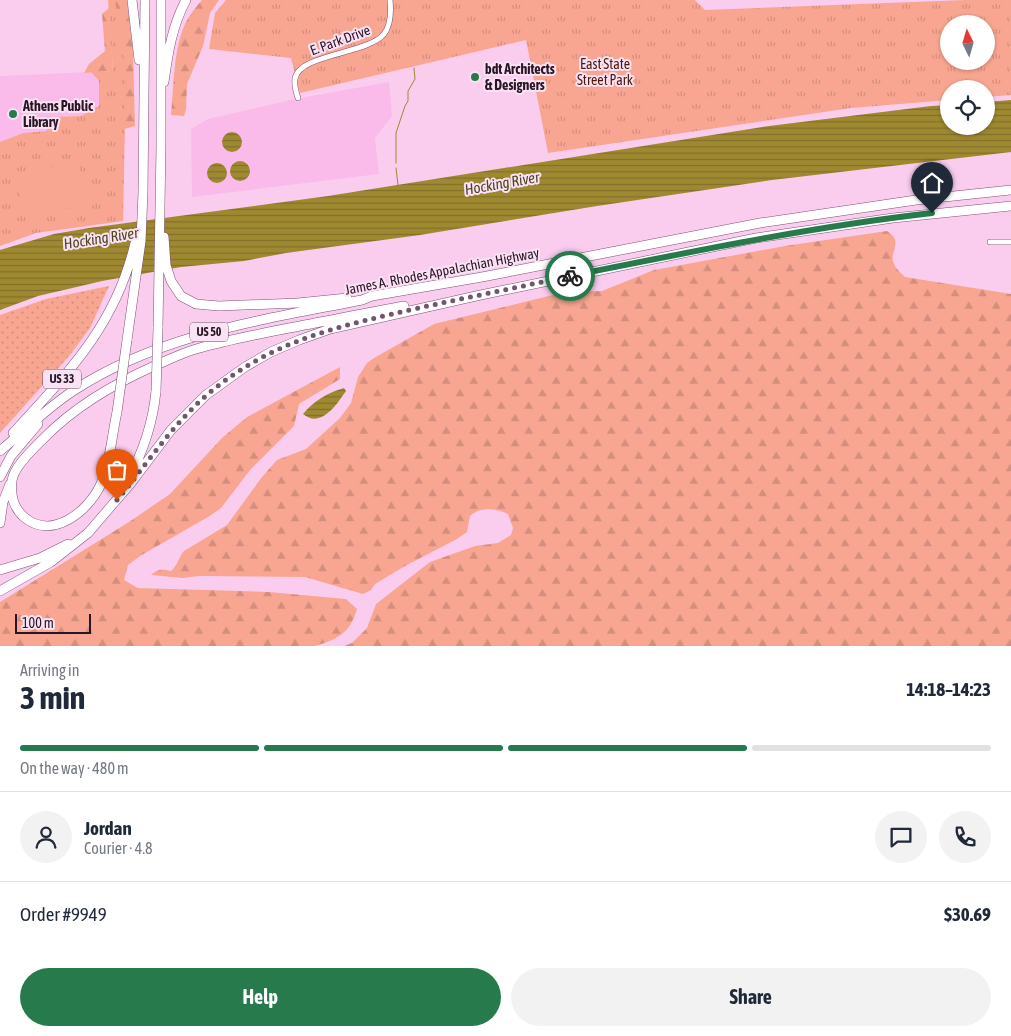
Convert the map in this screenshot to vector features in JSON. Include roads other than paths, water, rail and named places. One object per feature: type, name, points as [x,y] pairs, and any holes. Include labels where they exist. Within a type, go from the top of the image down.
[{"type":"highway","points":[[132,0],[143,106]]},
{"type":"highway","name":"US 33","points":[[0,450],[78,360],[95,336],[115,302],[131,262],[137,231],[141,221],[143,192],[145,0]]},
{"type":"highway","points":[[117,500],[142,452],[153,417],[156,391],[161,146],[161,0]]},
{"type":"highway","points":[[161,102],[174,27],[179,12],[186,0]]},
{"type":"highway","name":"James A. Rhodes Appalachian Highway","points":[[0,450],[58,402],[104,373],[137,356],[172,343],[237,325],[362,300],[372,296],[482,277],[752,224],[916,200],[1011,190]]},
{"type":"highway","points":[[160,193],[166,265],[177,292],[188,301],[208,306],[298,303],[372,296]]},
{"type":"highway","points":[[0,591],[62,555],[88,533],[117,500],[171,430],[220,384],[245,367],[285,346],[315,334],[347,325],[746,240],[893,218],[1011,206]]},
{"type":"highway","points":[[12,480],[15,504],[19,512],[26,519],[38,524],[51,525],[62,523],[73,517],[88,503],[104,478],[117,412],[141,241],[141,221]]},
{"type":"highway","points":[[0,522],[5,495],[19,465],[56,426],[87,402],[136,374],[194,349],[263,333],[617,264],[627,264]]},
{"type":"highway","points":[[0,477],[17,448],[58,402]]},
{"type":"highway","points":[[0,570],[50,554],[97,524]]},
{"type":"street","name":"E. Park Drive","points":[[298,98],[294,80],[300,69],[316,60],[368,45],[384,34],[390,18],[390,0]]},
{"type":"street","points":[[990,242],[1011,242]]},
{"type":"water","name":"Hocking River","points":[[1011,100],[1011,152],[772,180],[420,235],[286,253],[244,261],[181,267],[102,281],[38,296],[0,310],[0,250],[54,234],[328,196],[769,126],[931,106],[940,106],[940,135],[995,135],[995,101]]},
{"type":"water","points":[[228,132],[236,132],[242,138],[242,146],[236,152],[228,152],[222,146],[222,138]]},
{"type":"water","points":[[240,161],[247,164],[250,171],[247,178],[240,181],[233,178],[230,171],[233,164]]},
{"type":"water","points":[[217,163],[224,166],[227,173],[224,180],[217,183],[210,180],[207,173],[210,166]]},
{"type":"water","points":[[344,388],[346,391],[338,402],[322,417],[316,419],[303,414],[322,398]]},
{"type":"waterway","points":[[396,163],[396,133],[408,101],[408,91],[415,79],[414,68]]},
{"type":"waterway","points":[[396,168],[398,185]]},
{"type":"place","name":"bdt Architects & Designers","points":[[475,77]]},
{"type":"place","name":"Athens Public Library","points":[[13,114]]},
{"type":"park label","name":"East State Street Park","points":[[605,72]]}]
